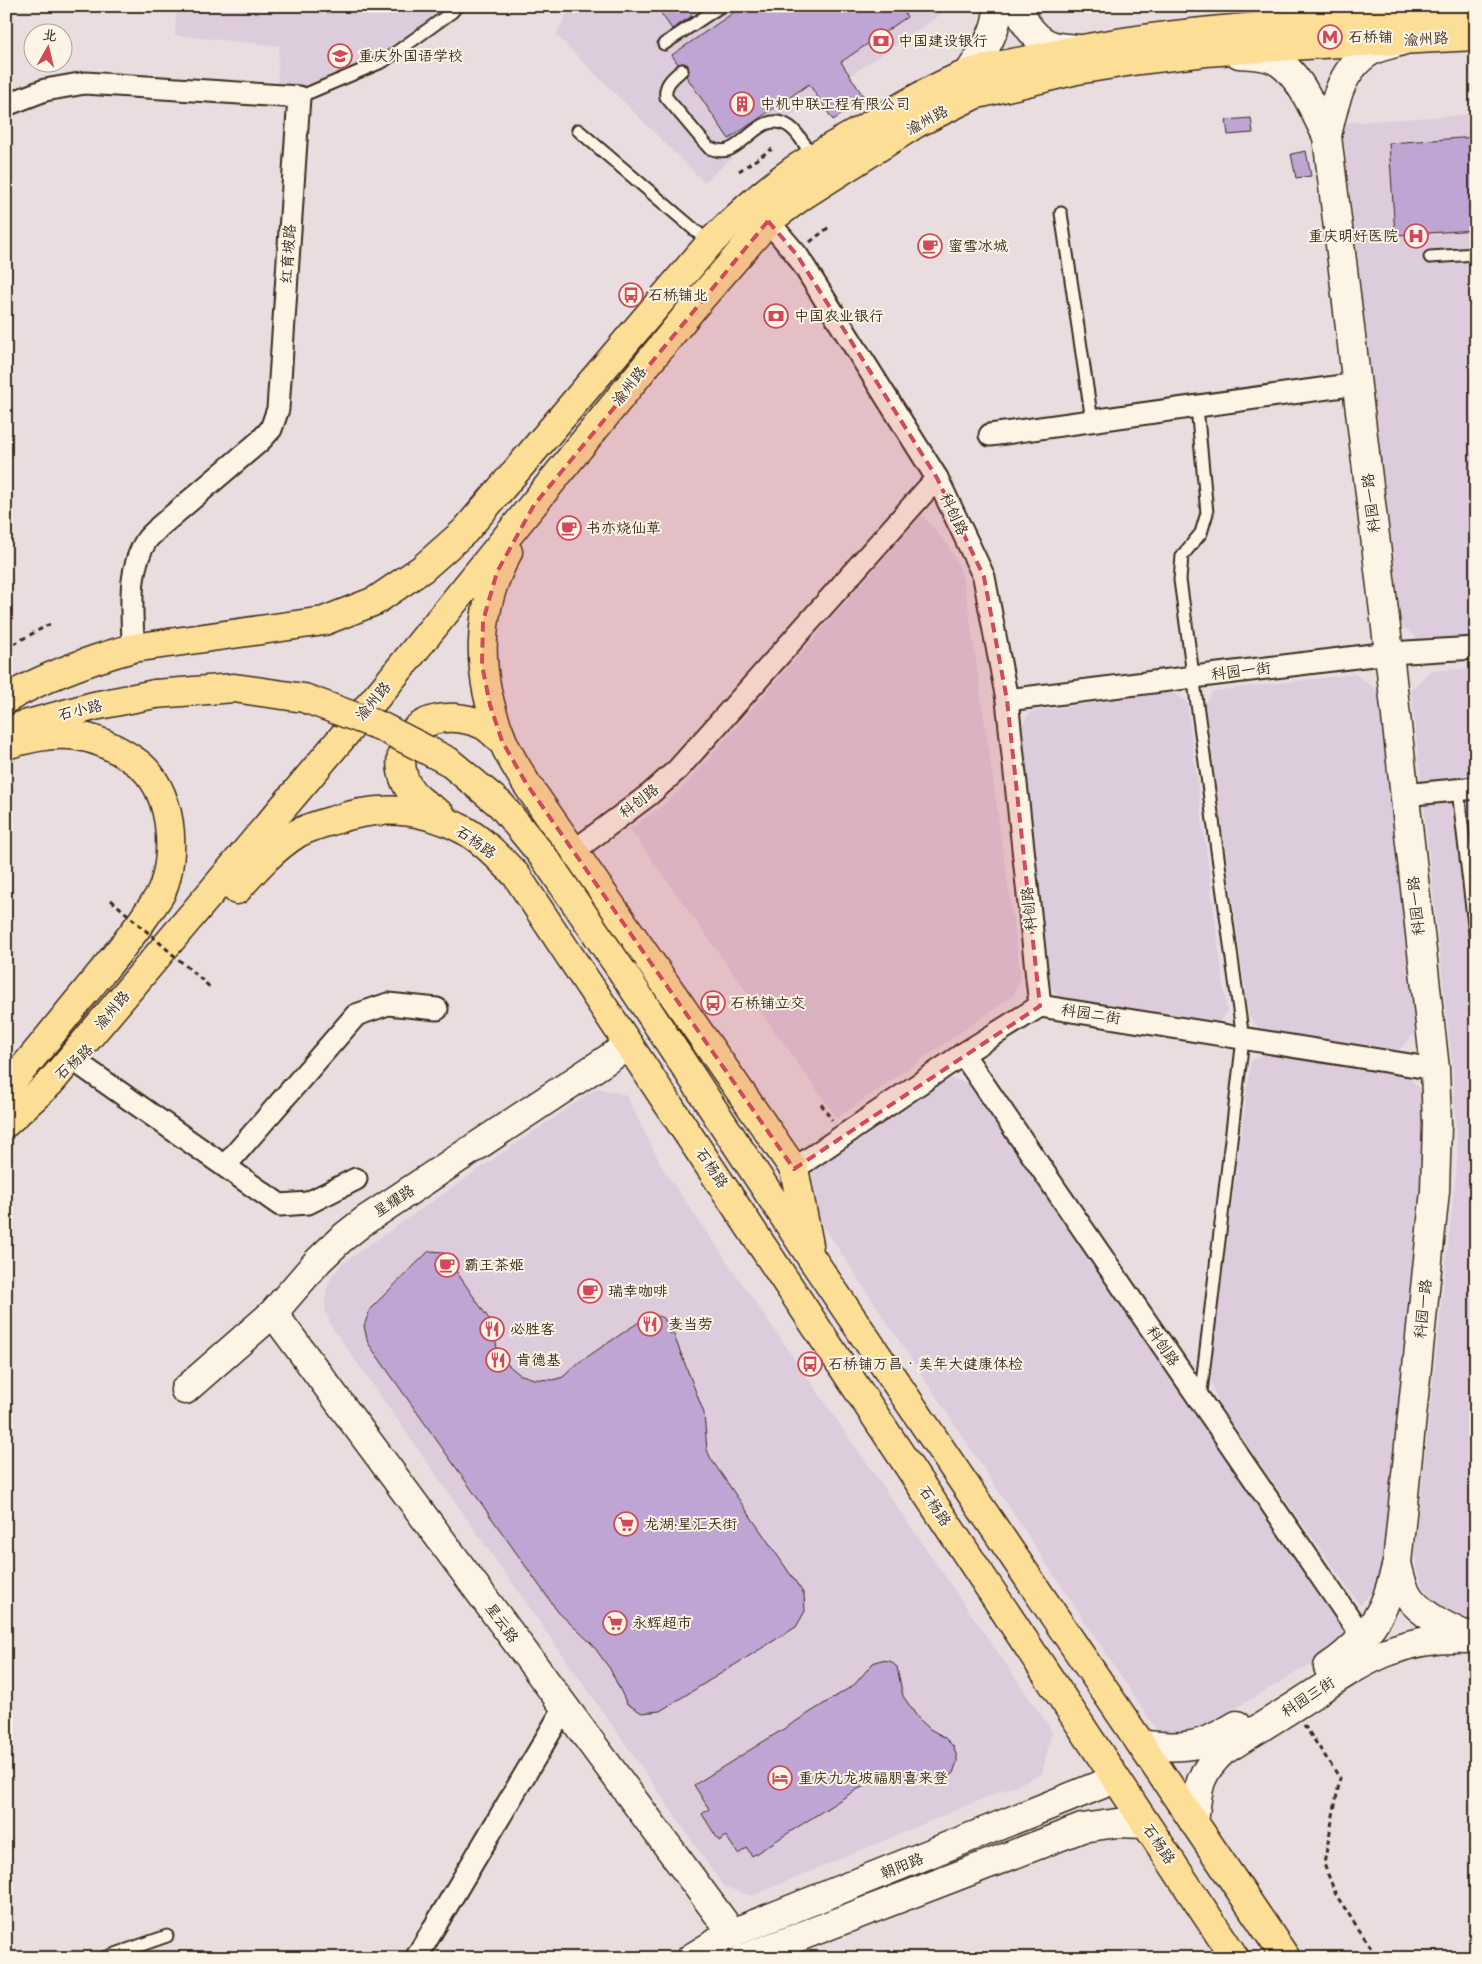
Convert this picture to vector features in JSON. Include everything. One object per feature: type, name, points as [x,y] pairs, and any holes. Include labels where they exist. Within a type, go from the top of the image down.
[{"type":"main road","name":"渝州路","points":[[6,699],[52,675],[104,656],[133,648],[324,620],[375,601],[422,569],[465,531],[710,243],[750,203],[794,170],[814,158],[907,103],[968,74],[1078,49],[1202,32],[1476,14]]},
{"type":"main road","name":"渝州路","points":[[6,1123],[50,1083],[384,688],[696,304],[768,221],[802,196],[917,123],[974,95],[1077,70],[1206,52],[1476,36]]},
{"type":"main road","points":[[534,504],[496,572],[483,621],[482,665],[490,705],[502,741],[526,783],[794,1169],[812,1259],[1286,1958]]},
{"type":"main road","name":"石小路","points":[[6,733],[26,723],[86,708],[156,694],[234,688],[304,698],[380,726],[448,761],[501,805],[546,860],[624,974],[812,1259]]},
{"type":"main road","points":[[465,831],[414,795],[402,774],[401,760],[403,748],[410,734],[419,726],[432,720],[446,718],[474,722],[486,727],[502,741]]},
{"type":"main road","points":[[6,745],[25,739],[58,734],[90,738],[117,748],[139,763],[157,786],[166,810],[171,837],[170,864],[160,894],[129,941],[6,1088]]},
{"type":"main road","name":"石杨路","points":[[50,1083],[140,1002],[258,865],[299,833],[350,814],[380,810],[408,810],[440,819],[465,831],[490,850],[516,875],[1235,1958]]},
{"type":"street","points":[[968,74],[1009,10],[1040,39],[1052,46],[1078,49]]},
{"type":"street","points":[[1327,136],[1335,98],[1345,78],[1356,63],[1374,50],[1406,40]]},
{"type":"street","points":[[1206,52],[1271,58],[1286,67],[1301,85],[1327,136]]},
{"type":"street","points":[[6,105],[45,90],[85,83],[299,97]]},
{"type":"street","name":"红育坡路","points":[[133,648],[133,577],[138,557],[146,540],[260,441],[271,429],[278,409],[299,97]]},
{"type":"street","name":"科园一路","points":[[1327,136],[1389,654],[1435,1070],[1437,1124],[1435,1191],[1397,1563],[1405,1591],[1423,1611],[1450,1629],[1475,1639]]},
{"type":"street","points":[[768,221],[797,255],[937,478]]},
{"type":"street","points":[[990,435],[1357,384]]},
{"type":"street","name":"科创路","points":[[574,851],[650,794],[678,768],[937,478],[984,577],[1007,700],[1040,1006]]},
{"type":"street","name":"科园一街","points":[[1007,700],[1389,654],[1476,648]]},
{"type":"street","points":[[1404,795],[1467,789]]},
{"type":"street","points":[[225,1166],[356,1015],[388,1004],[437,1009]]},
{"type":"street","name":"科园二街","points":[[794,1169],[963,1054],[1040,1006],[1435,1070]]},
{"type":"street","name":"星耀路","points":[[185,1390],[273,1313],[318,1261],[341,1239],[364,1221],[630,1045]]},
{"type":"street","name":"科创路","points":[[963,1054],[1363,1638]]},
{"type":"street","points":[[75,1061],[280,1205],[308,1203],[356,1179]]},
{"type":"street","name":"星云路","points":[[273,1313],[732,1933]]},
{"type":"street","name":"科园三街","points":[[1142,1745],[1189,1746],[1214,1739],[1342,1659],[1363,1638],[1387,1598],[1397,1563]]},
{"type":"street","name":"科园三街","points":[[1194,1823],[1199,1786],[1204,1772],[1223,1751],[1375,1656],[1400,1646],[1443,1638],[1475,1639]]},
{"type":"street","points":[[416,1958],[564,1708]]},
{"type":"street","name":"朝阳路","points":[[691,1958],[732,1933],[1115,1779]]},
{"type":"street","name":"朝阳路","points":[[744,1958],[1082,1828],[1117,1822],[1146,1824]]},
{"type":"street","points":[[998,1827],[1010,1829],[1017,1837],[1018,1849],[1008,1858]]},
{"type":"lane","points":[[299,97],[384,60],[452,12],[457,6]]},
{"type":"lane","points":[[664,44],[721,6]]},
{"type":"lane","points":[[682,70],[668,84],[665,90],[666,97],[709,148],[719,152],[729,150],[761,126],[777,123],[791,128],[814,158]]},
{"type":"lane","points":[[578,130],[710,243]]},
{"type":"lane","points":[[1061,213],[1092,421]]},
{"type":"lane","points":[[1430,257],[1476,254]]},
{"type":"lane","points":[[1197,406],[1207,513],[1201,533],[1182,556],[1180,580],[1243,1039],[1200,1401]]},
{"type":"lane","points":[[1467,789],[1476,942]]},
{"type":"lane","points":[[104,1958],[167,1936]]},
{"type":"path","points":[[739,171],[772,149]]},
{"type":"path","points":[[816,237],[829,227]]},
{"type":"path","points":[[6,648],[50,624]]},
{"type":"path","points":[[6,780],[12,791]]},
{"type":"path","points":[[111,900],[211,988]]},
{"type":"path","points":[[1293,1708],[1340,1778],[1324,1864],[1336,1895],[1378,1958]]},
{"type":"highlighted area","points":[[768,221],[797,255],[937,478],[984,577],[1007,700],[1040,1006],[794,1169],[526,783],[502,741],[490,705],[482,665],[483,621],[497,572],[534,505]]},
{"type":"shaded area","name":"重庆外国语学校","points":[[177,6],[464,6],[458,15],[389,66],[322,94],[277,91],[279,46],[175,35]]},
{"type":"shaded area","name":"中机中联工程有限公司","points":[[571,6],[956,6],[938,16],[750,143],[704,182],[556,35]]},
{"type":"shaded area","points":[[1476,114],[1476,641],[1424,644],[1401,625],[1344,142],[1345,123]]},
{"type":"shaded area","points":[[922,515],[948,545],[960,569],[966,592],[1021,976],[1013,996],[837,1118],[630,829],[664,805],[690,780]]},
{"type":"shaded area","points":[[1476,668],[1476,1622],[1458,1615],[1435,1602],[1423,1587],[1416,1569],[1415,1547],[1458,1154],[1453,1071],[1411,690],[1430,671]]},
{"type":"shaded area","points":[[1355,674],[1379,692],[1416,1032],[1398,1051],[1261,1030],[1249,1016],[1205,704],[1213,691]]},
{"type":"shaded area","points":[[1172,692],[1187,702],[1227,1012],[1218,1023],[1062,999],[1049,986],[1021,726],[1031,712]]},
{"type":"shaded area","points":[[1264,1053],[1408,1077],[1424,1093],[1420,1190],[1384,1558],[1377,1586],[1360,1605],[1220,1407],[1209,1375],[1251,1062]]},
{"type":"shaded area","points":[[947,1078],[968,1083],[1345,1634],[1333,1651],[1185,1738],[1158,1732],[820,1221],[811,1171]]},
{"type":"shaded area","name":"龙湖·星汇天街","points":[[597,1088],[626,1095],[663,1169],[1052,1731],[1042,1774],[752,1896],[723,1886],[636,1759],[332,1327],[325,1311],[326,1291],[332,1276],[343,1263]]},
{"type":"building","points":[[656,6],[686,6],[692,16],[672,29]]},
{"type":"building","name":"中机中联工程有限公司","points":[[743,6],[900,6],[907,17],[841,62],[865,99],[833,120],[809,84],[729,139],[686,76],[689,72],[688,65],[684,63],[678,64],[672,55]]},
{"type":"building","points":[[1251,118],[1253,133],[1228,135],[1226,120]]},
{"type":"building","points":[[1476,137],[1476,230],[1395,235],[1389,143]]},
{"type":"building","points":[[1306,151],[1311,176],[1296,178],[1291,154]]},
{"type":"building","name":"龙湖·星汇天街","points":[[429,1251],[443,1252],[493,1325],[497,1349],[502,1360],[519,1374],[534,1379],[553,1380],[563,1377],[578,1363],[651,1314],[664,1318],[671,1334],[673,1333],[704,1413],[707,1450],[711,1459],[804,1594],[805,1611],[796,1627],[660,1711],[642,1713],[627,1704],[610,1669],[592,1644],[558,1612],[368,1343],[364,1326],[370,1309]]},
{"type":"building","points":[[881,1660],[890,1661],[897,1667],[903,1696],[918,1718],[953,1746],[957,1762],[953,1773],[948,1777],[936,1780],[896,1777],[886,1778],[869,1784],[856,1790],[752,1856],[747,1848],[738,1854],[726,1836],[719,1841],[702,1814],[709,1809],[694,1785],[855,1684],[873,1663]]},
{"type":"place","name":"石桥铺","points":[[1330,37]]},
{"type":"place","name":"中国建设银行","points":[[881,41]]},
{"type":"place","name":"重庆外国语学校","points":[[340,56]]},
{"type":"place","name":"中机中联工程有限公司","points":[[742,104]]},
{"type":"place","name":"重庆明好医院","points":[[1416,236]]},
{"type":"place","name":"蜜雪冰城","points":[[930,246]]},
{"type":"place","name":"石桥铺北","points":[[631,295]]},
{"type":"place","name":"中国农业银行","points":[[776,316]]},
{"type":"place","name":"书亦烧仙草","points":[[569,528]]},
{"type":"place","name":"石桥铺立交","points":[[713,1003]]},
{"type":"place","name":"霸王茶姬","points":[[447,1265]]},
{"type":"place","name":"瑞幸咖啡","points":[[590,1291]]},
{"type":"place","name":"麦当劳","points":[[650,1324]]},
{"type":"place","name":"必胜客","points":[[492,1329]]},
{"type":"place","name":"肯德基","points":[[498,1360]]},
{"type":"place","name":"石桥铺万昌‧美年大健康体检","points":[[810,1364]]},
{"type":"place","name":"龙湖·星汇天街","points":[[626,1524]]},
{"type":"place","name":"永辉超市","points":[[615,1623]]},
{"type":"place","name":"重庆九龙坡福朋喜来登","points":[[780,1778]]}]
